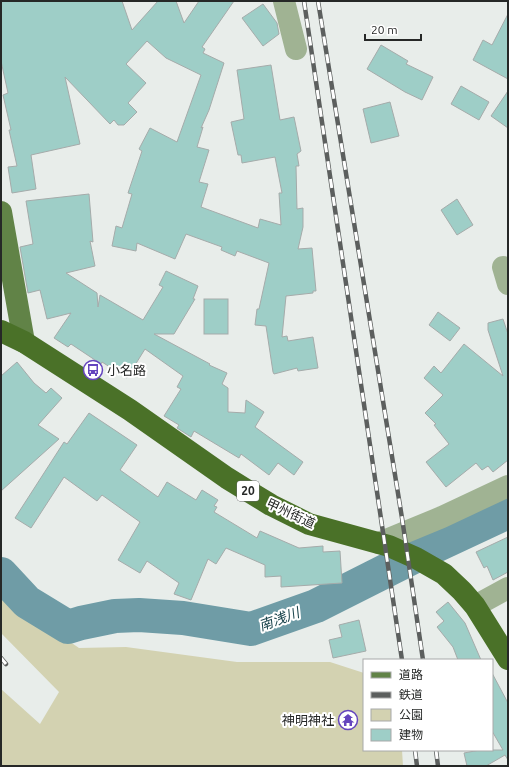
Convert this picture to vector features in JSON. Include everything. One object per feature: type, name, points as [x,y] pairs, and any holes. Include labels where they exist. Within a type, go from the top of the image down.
[{"type":"highway","name":"甲州街道","points":[[1,331],[24,342],[130,410],[227,478],[271,505],[309,524],[379,543],[416,558],[444,574],[475,606],[508,658]]},
{"type":"main road","points":[[1,212],[24,342]]},
{"type":"street","points":[[284,1],[296,49]]},
{"type":"street","points":[[379,543],[442,517],[508,486]]},
{"type":"street","points":[[475,606],[508,588]]},
{"type":"green space","points":[[1,593],[6,598],[79,648],[126,647],[237,662],[330,662],[363,673],[363,751],[402,751],[403,766],[1,766],[1,689],[40,724],[59,692],[1,633]]},
{"type":"building","points":[[1,1],[122,1],[132,30],[158,1],[176,1],[184,23],[199,1],[234,1],[202,47],[205,49],[203,53],[224,63],[209,110],[201,128],[203,127],[197,147],[209,150],[199,182],[208,184],[201,207],[258,228],[260,219],[281,225],[279,193],[282,193],[275,157],[242,163],[241,155],[238,155],[231,122],[244,119],[237,70],[271,65],[280,120],[294,117],[301,151],[297,154],[299,166],[296,166],[297,209],[303,208],[303,227],[298,249],[312,248],[316,291],[313,291],[313,293],[286,296],[282,337],[287,336],[288,341],[313,337],[318,368],[298,371],[297,368],[274,374],[273,372],[266,326],[255,325],[257,309],[259,309],[269,263],[237,251],[235,256],[221,250],[222,247],[186,234],[175,259],[137,243],[136,251],[112,246],[116,226],[122,228],[132,194],[128,193],[142,151],[139,149],[150,128],[177,142],[201,75],[166,58],[147,41],[126,64],[146,83],[128,103],[137,112],[124,125],[118,125],[114,120],[110,124],[65,77],[80,144],[31,155],[36,189],[12,193],[8,167],[17,166],[3,95],[8,93],[1,61]]},
{"type":"building","points":[[263,4],[277,23],[279,34],[263,46],[242,18]]},
{"type":"building","points":[[508,14],[508,79],[473,60],[483,40],[492,45]]},
{"type":"building","points":[[381,45],[408,61],[406,64],[433,77],[422,100],[405,92],[367,69]]},
{"type":"building","points":[[461,86],[489,102],[479,120],[451,104]]},
{"type":"building","points":[[508,91],[508,128],[491,116]]},
{"type":"building","points":[[390,102],[399,136],[371,143],[363,109]]},
{"type":"building","points":[[89,194],[93,242],[90,241],[95,266],[66,273],[97,293],[98,307],[100,295],[143,320],[163,287],[159,285],[166,271],[198,286],[193,299],[195,299],[174,334],[154,334],[210,364],[209,365],[227,373],[222,384],[228,388],[228,412],[245,413],[246,400],[264,412],[255,427],[303,462],[294,475],[278,463],[269,475],[241,454],[239,458],[194,431],[191,437],[177,428],[179,425],[164,416],[181,389],[177,387],[183,376],[145,349],[127,378],[102,362],[101,364],[71,344],[68,347],[54,338],[71,313],[47,319],[40,290],[28,293],[20,247],[33,244],[26,201]]},
{"type":"building","points":[[457,199],[473,225],[457,235],[441,210]]},
{"type":"building","points":[[204,299],[228,299],[228,334],[204,334]]},
{"type":"building","points":[[438,312],[460,328],[450,341],[429,325]]},
{"type":"building","points":[[503,319],[508,334],[508,460],[493,472],[488,466],[482,470],[476,463],[446,487],[426,462],[449,444],[434,425],[436,424],[425,413],[443,395],[424,378],[434,366],[441,373],[464,344],[503,376],[488,330],[488,323]]},
{"type":"building","points":[[17,362],[34,383],[46,393],[51,388],[62,398],[38,425],[59,439],[1,491],[1,376]]},
{"type":"building","points":[[89,413],[137,445],[120,470],[158,497],[167,482],[196,500],[202,490],[218,500],[214,506],[217,507],[214,512],[257,538],[260,531],[299,548],[323,546],[323,552],[340,551],[342,583],[281,587],[281,576],[265,577],[265,565],[226,548],[216,564],[208,559],[191,600],[174,594],[179,583],[147,561],[140,573],[118,560],[140,522],[102,495],[97,501],[64,477],[31,528],[15,518],[64,442],[67,444]]},
{"type":"building","points":[[508,537],[508,572],[493,580],[487,566],[484,568],[476,552]]},
{"type":"building","points":[[448,602],[465,623],[481,659],[458,659],[453,647],[437,627],[444,621],[436,612]]},
{"type":"building","points":[[359,620],[366,651],[333,658],[329,640],[342,637],[339,625]]},
{"type":"building","points":[[493,675],[508,703],[508,760],[505,755],[486,766],[467,766],[464,753],[503,750],[493,733]]},
{"type":"waterway","name":"南浅川","points":[[1,574],[27,602],[68,627],[115,616],[139,615],[183,618],[251,629],[316,606],[435,546],[508,512]]},
{"type":"railway","points":[[304,1],[402,659]]},
{"type":"railway","points":[[318,1],[402,518],[423,659]]},
{"type":"railway","points":[[1,658],[6,664]]},
{"type":"railway","points":[[415,751],[417,766]]},
{"type":"railway","points":[[436,751],[438,766]]},
{"type":"place","name":"小名路","points":[[93,370]]},
{"type":"place","name":"神明神社","points":[[348,720]]}]
